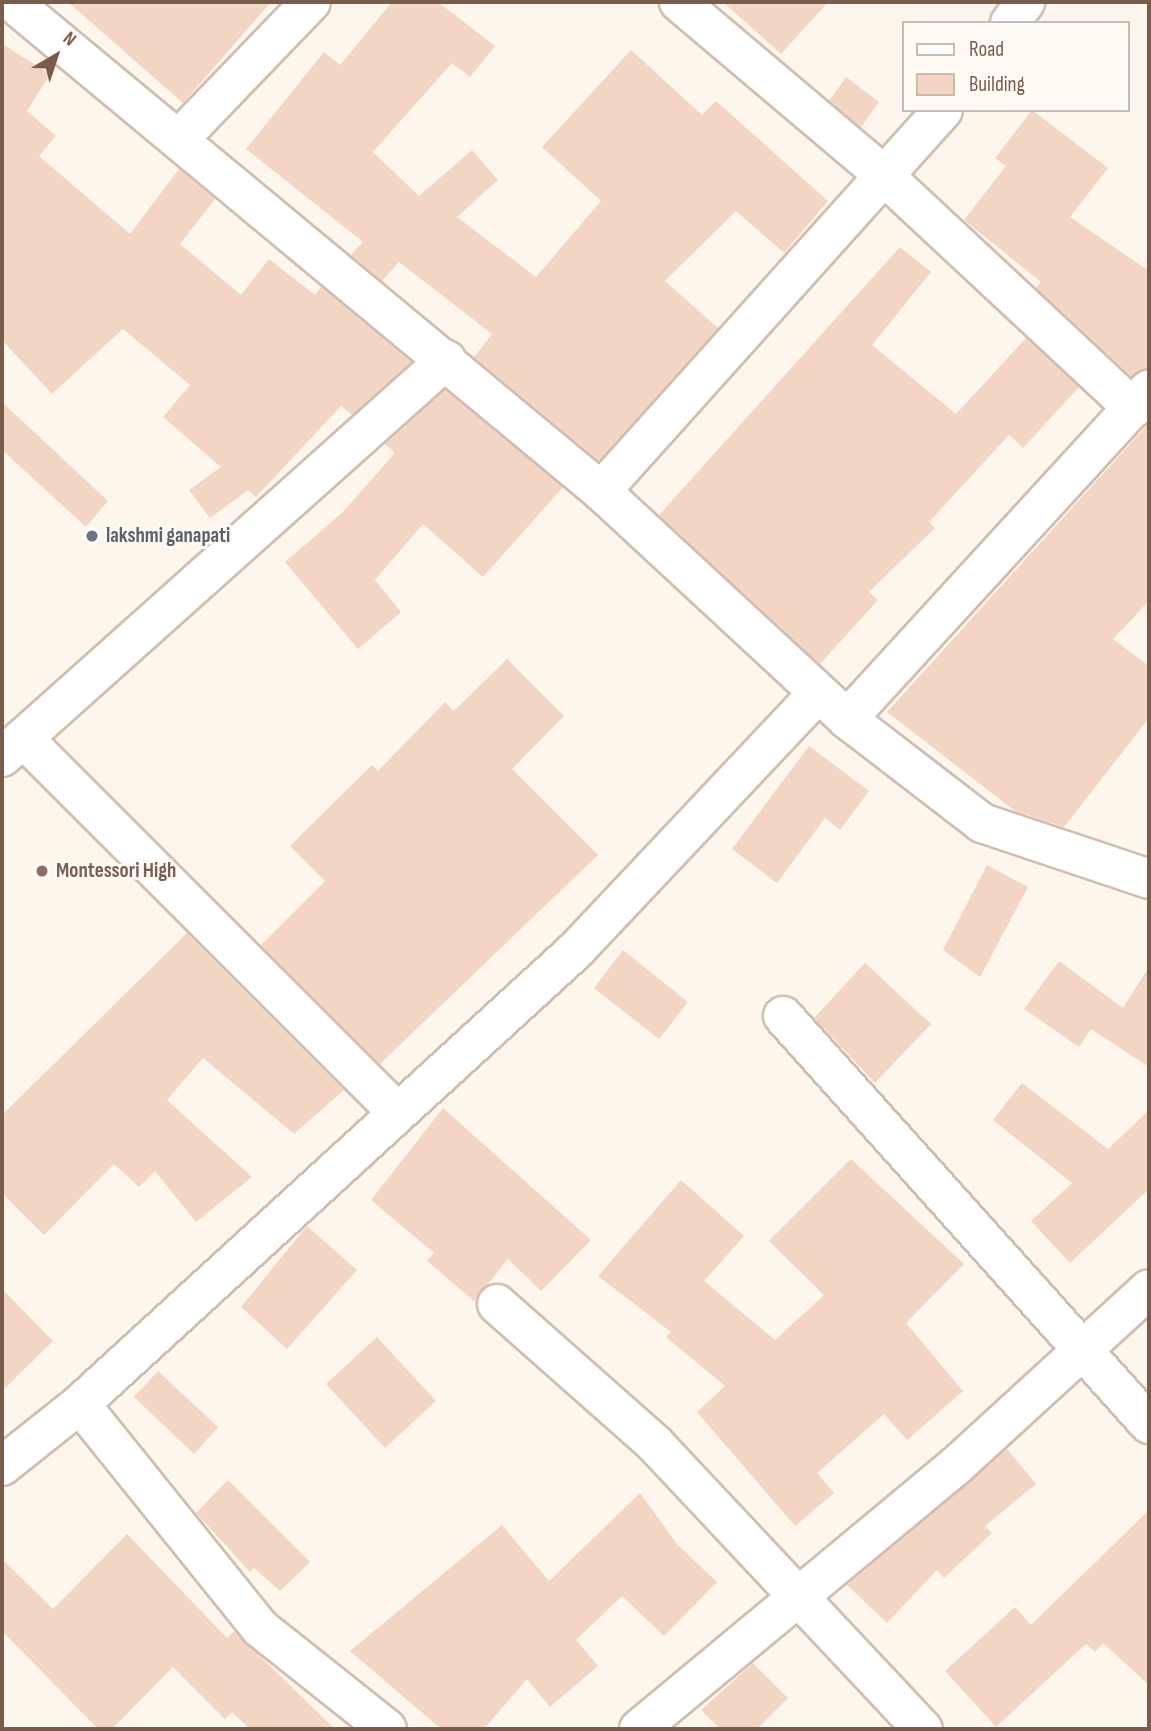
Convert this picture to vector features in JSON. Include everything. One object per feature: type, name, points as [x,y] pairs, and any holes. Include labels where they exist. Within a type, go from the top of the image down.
[{"type":"street","points":[[12,2],[180,138],[601,491],[847,719],[982,823],[1149,878]]},
{"type":"street","points":[[180,138],[311,2]]},
{"type":"street","points":[[679,2],[1141,398],[847,719]]},
{"type":"street","points":[[1011,21],[1025,2]]},
{"type":"street","points":[[601,491],[881,173],[941,112]]},
{"type":"street","points":[[397,1112],[13,748],[446,360]]},
{"type":"street","points":[[2,1466],[80,1404],[576,950],[818,693]]},
{"type":"street","points":[[783,1016],[1087,1350],[1149,1424]]},
{"type":"street","points":[[639,1729],[1087,1350],[1149,1289]]},
{"type":"street","points":[[497,1304],[654,1443],[794,1596],[923,1729]]},
{"type":"street","points":[[80,1404],[260,1628],[387,1729]]},
{"type":"building","points":[[68,2],[271,2],[183,103]]},
{"type":"building","points":[[392,2],[438,2],[495,46],[470,77],[452,63],[373,152],[419,196],[472,150],[498,180],[457,217],[536,277],[601,201],[542,147],[631,50],[702,115],[716,101],[828,201],[784,253],[736,211],[665,281],[718,328],[599,461],[474,357],[492,334],[399,262],[382,281],[351,255],[363,242],[246,149],[324,52],[340,65]]},
{"type":"building","points":[[723,2],[828,2],[781,54]]},
{"type":"building","points":[[2,44],[50,74],[27,111],[56,136],[39,156],[130,234],[179,169],[215,199],[180,244],[241,295],[269,259],[315,295],[321,287],[411,362],[352,415],[341,406],[256,497],[248,490],[210,518],[189,490],[221,467],[163,417],[190,385],[123,329],[52,394],[2,340]]},
{"type":"building","points":[[846,77],[879,102],[861,127],[829,101]]},
{"type":"building","points":[[1030,112],[1035,112],[1108,168],[1070,217],[1149,271],[1149,368],[1131,376],[1036,288],[1041,282],[964,220],[1006,166],[995,158]]},
{"type":"building","points":[[900,247],[931,272],[872,345],[956,414],[1026,338],[1079,387],[1023,448],[1009,435],[929,522],[935,528],[869,592],[878,600],[820,664],[659,515]]},
{"type":"building","points":[[445,390],[563,487],[483,577],[423,524],[375,580],[401,612],[358,649],[285,562],[343,512],[395,453],[385,444]]},
{"type":"building","points":[[2,402],[108,501],[86,527],[2,450]]},
{"type":"building","points":[[1149,423],[1149,601],[1113,639],[1149,666],[1149,718],[1064,827],[1015,811],[887,712]]},
{"type":"building","points":[[507,659],[564,716],[512,769],[598,855],[380,1064],[261,945],[325,881],[290,846],[372,765],[378,771],[445,702],[454,711]]},
{"type":"building","points":[[809,746],[869,791],[840,830],[825,818],[777,883],[732,849]]},
{"type":"building","points":[[987,865],[1028,887],[980,977],[943,950]]},
{"type":"building","points":[[187,933],[344,1090],[294,1134],[203,1058],[167,1100],[252,1177],[196,1222],[155,1171],[139,1187],[114,1164],[44,1235],[2,1193],[2,1115]]},
{"type":"building","points":[[623,950],[688,1002],[659,1039],[594,988]]},
{"type":"building","points":[[1059,961],[1123,1008],[1149,967],[1149,1067],[1091,1029],[1079,1047],[1024,1009]]},
{"type":"building","points":[[865,963],[931,1024],[875,1083],[814,1018]]},
{"type":"building","points":[[1022,1083],[1108,1149],[1149,1110],[1149,1189],[1070,1263],[1031,1221],[1072,1183],[993,1120]]},
{"type":"building","points":[[443,1108],[591,1240],[541,1291],[508,1259],[474,1301],[427,1261],[434,1253],[371,1200]]},
{"type":"building","points":[[851,1159],[964,1264],[906,1323],[963,1391],[907,1440],[884,1414],[817,1473],[834,1493],[795,1526],[697,1412],[725,1386],[666,1337],[671,1332],[598,1276],[681,1180],[744,1236],[704,1281],[775,1340],[824,1295],[769,1241]]},
{"type":"building","points":[[307,1226],[357,1270],[287,1349],[241,1307]]},
{"type":"building","points":[[2,1289],[53,1341],[2,1391]]},
{"type":"building","points":[[377,1337],[436,1401],[385,1448],[326,1384]]},
{"type":"building","points":[[158,1371],[218,1427],[194,1454],[134,1397]]},
{"type":"building","points":[[1007,1449],[1036,1484],[985,1526],[992,1533],[944,1578],[937,1570],[887,1623],[847,1585]]},
{"type":"building","points":[[228,1480],[310,1562],[280,1591],[254,1568],[250,1572],[196,1513]]},
{"type":"building","points":[[640,1493],[677,1544],[717,1582],[664,1636],[622,1596],[576,1640],[598,1666],[550,1707],[527,1679],[484,1729],[441,1729],[350,1651],[502,1525],[549,1581]]},
{"type":"building","points":[[1149,1510],[1149,1685],[1103,1643],[1095,1652],[1086,1644],[996,1727],[945,1671],[1015,1607],[1031,1625]]},
{"type":"building","points":[[127,1534],[227,1638],[234,1631],[335,1729],[250,1729],[232,1712],[225,1719],[173,1667],[112,1729],[98,1729],[2,1631],[2,1559],[53,1609]]},
{"type":"building","points":[[753,1663],[788,1698],[757,1729],[720,1729],[701,1710]]},
{"type":"place","name":"lakshmi ganapati","points":[[92,536]]},
{"type":"place","name":"Montessori High","points":[[42,871]]}]
